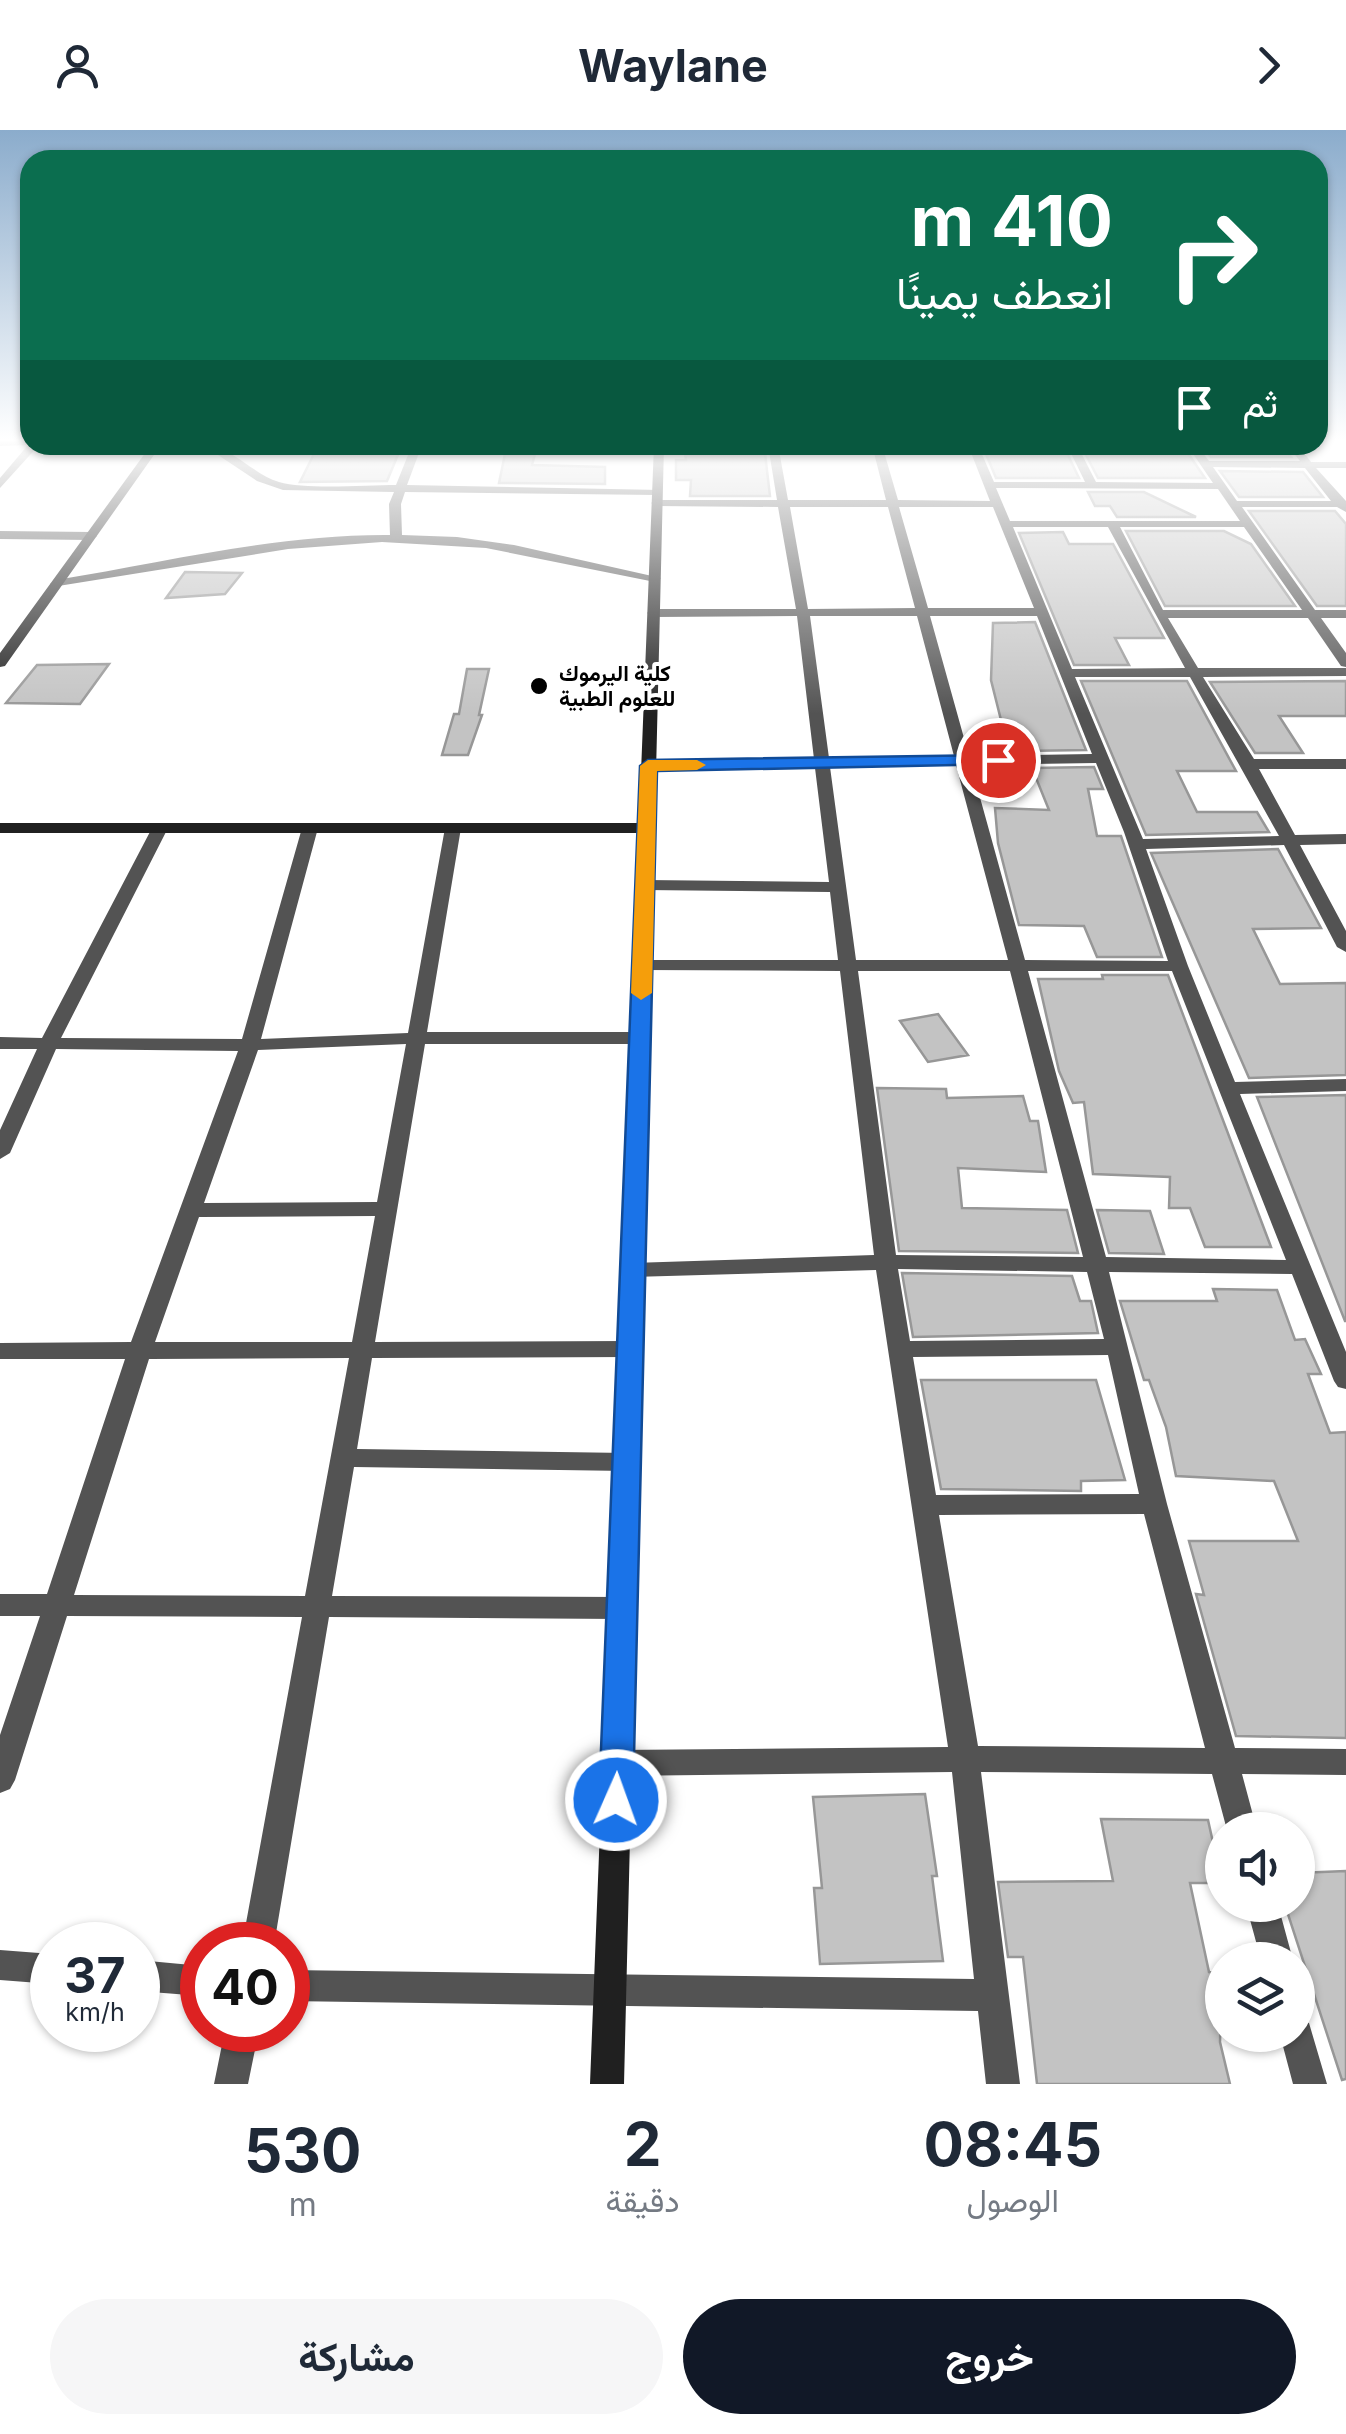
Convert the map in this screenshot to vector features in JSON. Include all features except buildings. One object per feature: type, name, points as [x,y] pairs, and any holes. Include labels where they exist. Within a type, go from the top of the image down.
[{"type":"street","points":[[1,660],[94,532]]},
{"type":"street","points":[[396,532],[396,538]]},
{"type":"street","points":[[606,2084],[656,532]]},
{"type":"street","points":[[788,532],[803,614],[886,1262],[965,1759],[1004,2084]]},
{"type":"street","points":[[901,532],[1237,1812]]},
{"type":"street","points":[[1008,532],[1346,1381]]},
{"type":"street","points":[[1117,532],[1160,614],[1249,764],[1346,947]]},
{"type":"street","points":[[1254,532],[1346,663]]},
{"type":"street","points":[[0,535],[91,536]]},
{"type":"street","points":[[56,584],[246,553],[396,538],[477,543],[654,578]]},
{"type":"street","points":[[653,613],[1041,612]]},
{"type":"street","points":[[1160,614],[1346,614]]},
{"type":"street","points":[[1066,673],[1346,672]]},
{"type":"street","points":[[648,766],[1100,758]]},
{"type":"street","points":[[1249,764],[1346,764]]},
{"type":"street","points":[[0,1153],[49,1043],[160,828]]},
{"type":"street","points":[[0,1780],[139,1353],[250,1045],[310,828]]},
{"type":"street","points":[[262,1922],[452,828]]},
{"type":"street","points":[[1,830],[646,828]]},
{"type":"street","points":[[1134,844],[1346,839]]},
{"type":"street","points":[[645,885],[838,887]]},
{"type":"street","points":[[642,965],[1179,966]]},
{"type":"street","points":[[0,1043],[250,1045],[416,1038],[640,1038]]},
{"type":"street","points":[[1228,1088],[1346,1085]]},
{"type":"street","points":[[191,1210],[388,1210]]},
{"type":"street","points":[[632,1270],[886,1262],[1300,1268]]},
{"type":"street","points":[[900,1349],[1118,1347]]},
{"type":"street","points":[[0,1351],[630,1349]]},
{"type":"street","points":[[344,1458],[626,1462]]},
{"type":"street","points":[[925,1505],[1154,1504]]},
{"type":"street","points":[[0,1606],[622,1608]]},
{"type":"street","points":[[617,1763],[965,1759],[1346,1762]]},
{"type":"street","points":[[0,1964],[30,1967]]},
{"type":"street","points":[[310,1986],[994,1996]]},
{"type":"street","points":[[232,2084],[238,2052]]},
{"type":"street","points":[[1302,2052],[1310,2084]]},
{"type":"slow traffic","points":[[641,993],[648,766],[697,765]]},
{"type":"place","name":"كلية اليرموك للعلوم الطبية","points":[[539,686]]},
{"type":"route","points":[[616,1800],[648,766],[998,760]]}]
